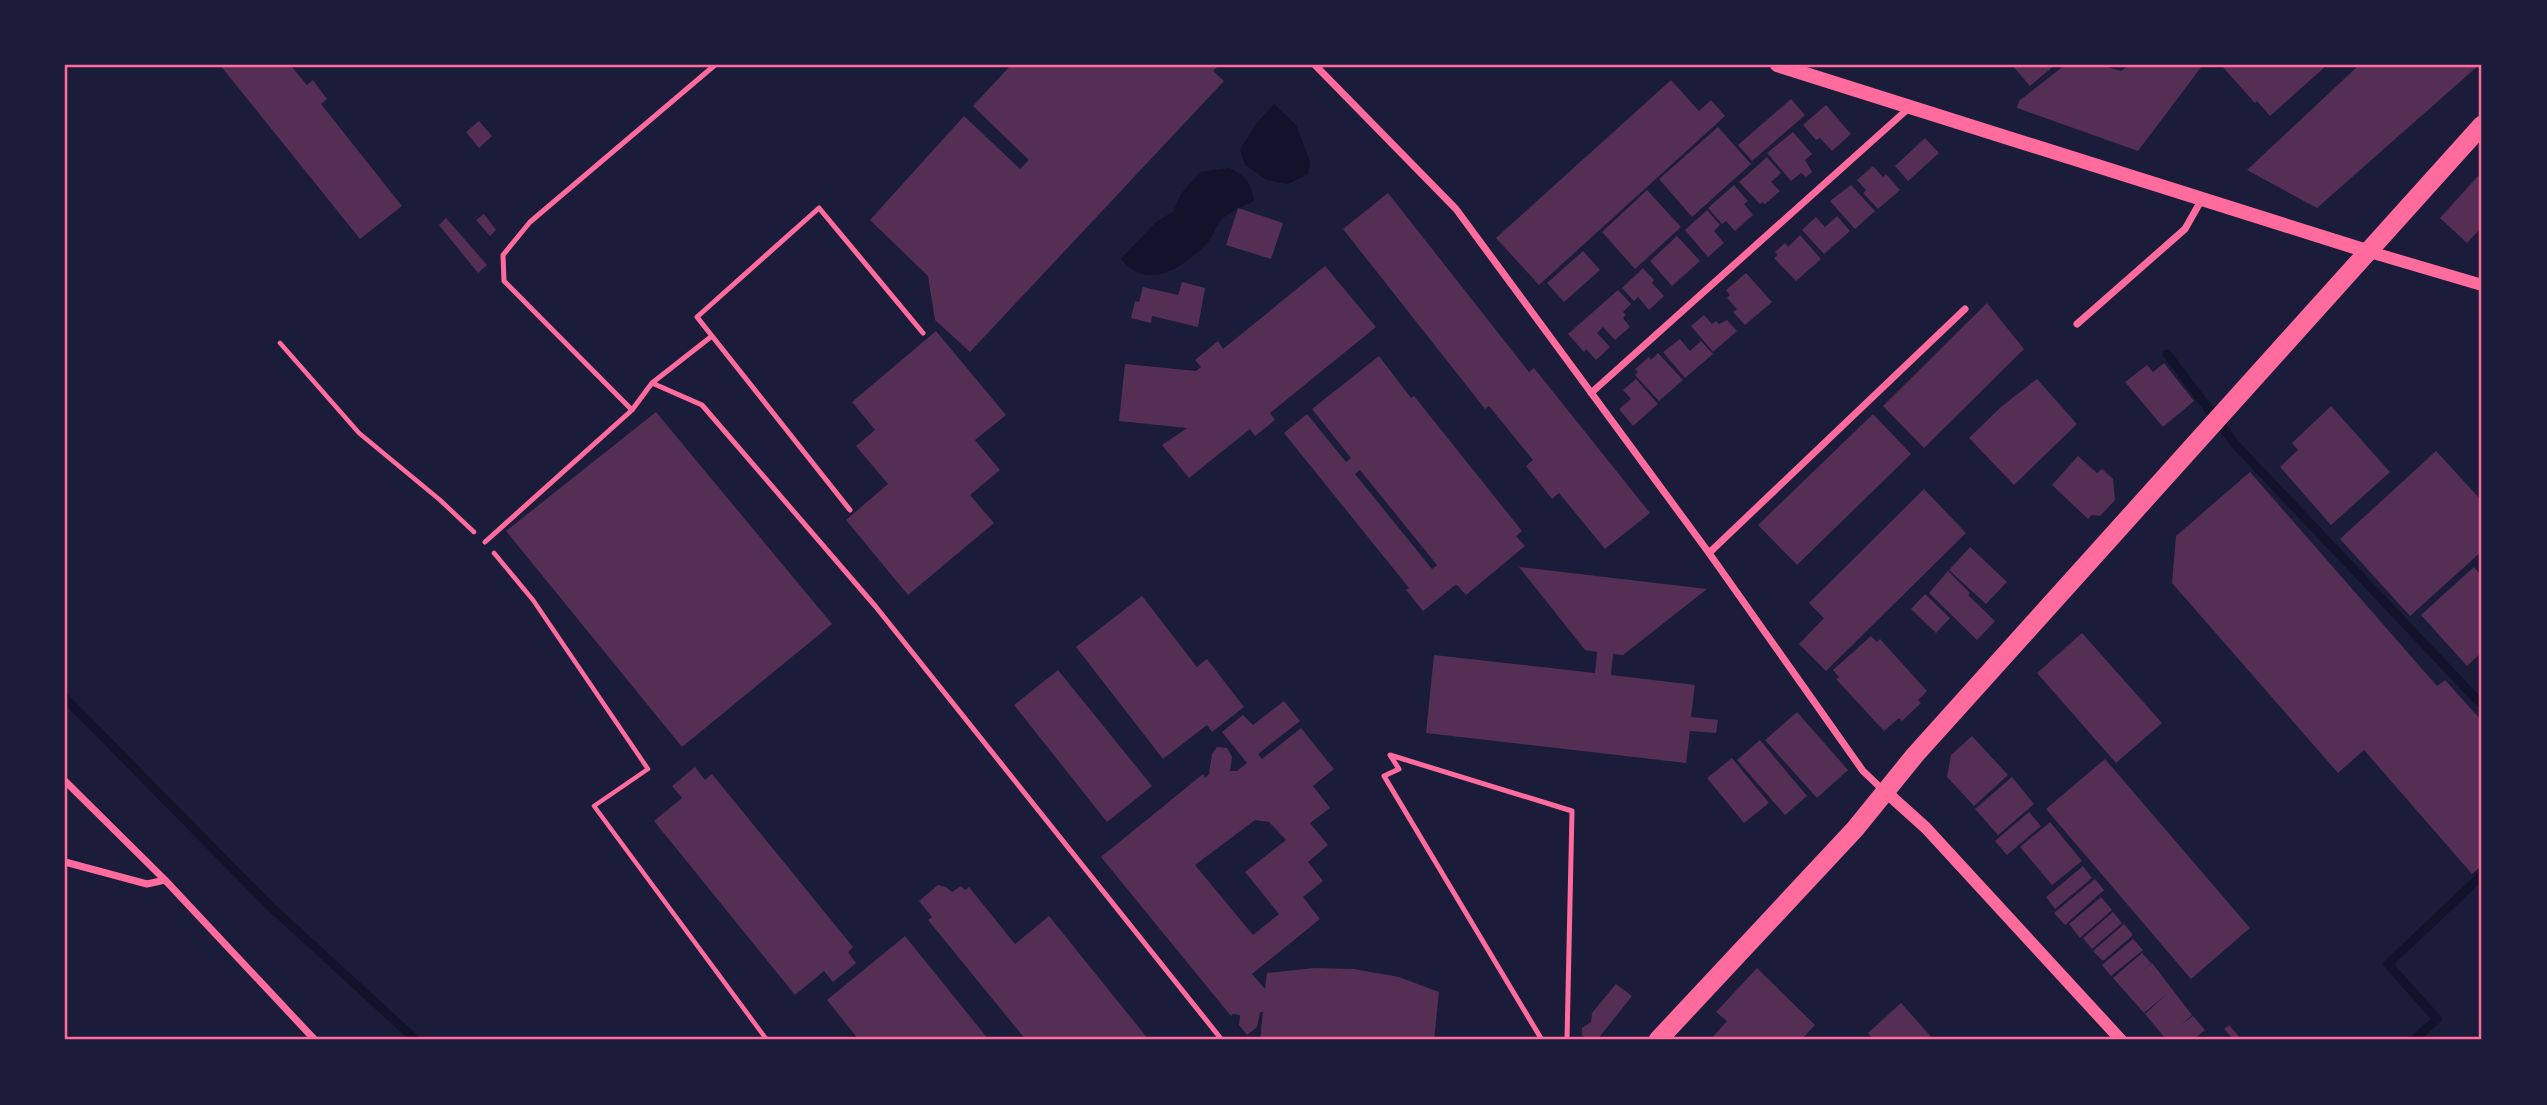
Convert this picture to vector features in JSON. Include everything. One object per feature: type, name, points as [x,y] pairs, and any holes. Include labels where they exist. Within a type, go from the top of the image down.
[{"type":"highway","points":[[1658,1040],[1855,829],[1915,755],[2482,125]]},
{"type":"main road","points":[[1777,65],[2370,252]]},
{"type":"street","points":[[1315,65],[1456,209],[1709,554],[1863,771],[1926,828],[2121,1040]]},
{"type":"street","points":[[1591,393],[1910,107]]},
{"type":"street","points":[[2077,324],[2185,229],[2202,200]]},
{"type":"street","points":[[2370,252],[2482,285]]},
{"type":"street","points":[[1709,554],[1965,309]]},
{"type":"street","points":[[65,782],[165,880],[315,1040]]},
{"type":"street","points":[[65,862],[147,884],[165,880]]},
{"type":"lane","points":[[632,410],[504,281],[503,255],[530,222],[715,65]]},
{"type":"lane","points":[[850,510],[697,317],[819,208],[923,332]]},
{"type":"lane","points":[[485,542],[632,410],[652,383],[712,336]]},
{"type":"lane","points":[[652,383],[702,405],[876,607],[1222,1040]]},
{"type":"lane","points":[[1542,1040],[1384,776],[1399,769],[1390,755],[1572,811],[1566,1040]]},
{"type":"path","points":[[280,343],[359,433],[440,500],[485,542],[533,600],[648,769],[594,806],[767,1040]]},
{"type":"shaded area","points":[[1274,104],[1296,125],[1310,162],[1308,174],[1288,184],[1267,180],[1245,165],[1240,150],[1256,124]]},
{"type":"shaded area","points":[[1229,168],[1247,181],[1254,201],[1232,211],[1221,220],[1209,241],[1198,252],[1176,268],[1154,275],[1131,269],[1121,259],[1156,222],[1173,212],[1181,194],[1200,172]]},
{"type":"building","points":[[220,65],[290,65],[307,85],[313,80],[327,99],[321,104],[402,206],[360,239]]},
{"type":"building","points":[[1011,65],[1219,65],[1213,71],[1224,81],[970,352],[935,320],[928,276],[870,220],[964,116],[1020,169],[1029,160],[973,106]]},
{"type":"building","points":[[2012,65],[2055,65],[2030,86]]},
{"type":"building","points":[[2065,65],[2100,65],[2121,71],[2129,65],[2202,66],[2138,151],[2017,108],[2019,101]]},
{"type":"building","points":[[2221,65],[2327,65],[2270,116]]},
{"type":"building","points":[[2359,65],[2479,65],[2317,208],[2247,170]]},
{"type":"building","points":[[1671,80],[1699,111],[1711,100],[1725,116],[1539,285],[1496,238]]},
{"type":"building","points":[[1791,99],[1805,115],[1752,161],[1738,145]]},
{"type":"building","points":[[1826,105],[1851,134],[1832,151],[1820,138],[1816,140],[1803,125]]},
{"type":"building","points":[[479,121],[492,136],[479,148],[466,132]]},
{"type":"building","points":[[1718,127],[1751,164],[1692,217],[1659,179]]},
{"type":"building","points":[[1793,132],[1812,154],[1805,160],[1812,172],[1806,177],[1801,173],[1791,181],[1767,153]]},
{"type":"building","points":[[1925,138],[1939,153],[1908,181],[1895,166]]},
{"type":"building","points":[[1767,157],[1781,173],[1771,182],[1780,191],[1765,204],[1760,204],[1739,182]]},
{"type":"building","points":[[1873,166],[1883,177],[1886,174],[1900,190],[1878,209],[1863,193],[1866,190],[1857,180]]},
{"type":"building","points":[[2478,176],[2482,180],[2482,227],[2467,243],[2440,218]]},
{"type":"building","points":[[1734,185],[1748,201],[1744,204],[1753,215],[1735,231],[1726,221],[1722,224],[1708,208]]},
{"type":"building","points":[[1851,185],[1875,211],[1855,229],[1830,201]]},
{"type":"building","points":[[1647,190],[1681,227],[1635,269],[1602,232]]},
{"type":"building","points":[[1388,193],[1529,372],[1534,368],[1650,513],[1605,549],[1559,493],[1552,499],[1526,466],[1533,460],[1489,406],[1485,409],[1343,229]]},
{"type":"building","points":[[1238,208],[1283,223],[1271,259],[1226,245]]},
{"type":"building","points":[[1707,210],[1720,225],[1714,231],[1724,243],[1708,257],[1685,230]]},
{"type":"building","points":[[484,214],[496,230],[490,236],[476,220]]},
{"type":"building","points":[[1837,216],[1850,231],[1824,254],[1802,230],[1816,217],[1825,227]]},
{"type":"building","points":[[446,218],[487,265],[478,273],[439,225]]},
{"type":"building","points":[[1800,235],[1821,259],[1796,281],[1774,258],[1778,255],[1775,252],[1785,243],[1788,247]]},
{"type":"building","points":[[1677,236],[1700,261],[1672,286],[1650,261]]},
{"type":"building","points":[[1583,251],[1600,270],[1564,302],[1547,283]]},
{"type":"building","points":[[1325,266],[1376,327],[1270,413],[1275,420],[1255,436],[1250,429],[1189,478],[1162,445],[1187,428],[1119,421],[1125,364],[1196,371],[1201,367],[1195,360],[1218,341],[1223,349]]},
{"type":"building","points":[[1643,268],[1664,296],[1649,310],[1638,297],[1634,301],[1622,288]]},
{"type":"building","points":[[1746,273],[1772,302],[1745,325],[1733,312],[1737,309],[1727,298],[1730,295],[1726,290]]},
{"type":"building","points":[[1182,282],[1205,288],[1198,327],[1152,316],[1151,323],[1131,318],[1135,301],[1139,302],[1143,287],[1178,295]]},
{"type":"building","points":[[1618,290],[1631,304],[1623,312],[1626,315],[1623,318],[1630,327],[1615,340],[1603,327],[1597,333],[1610,347],[1596,360],[1586,349],[1584,352],[1568,334]]},
{"type":"building","points":[[1987,303],[2024,349],[1924,448],[1883,406]]},
{"type":"building","points":[[1704,315],[1712,324],[1727,320],[1737,331],[1713,352],[1691,326]]},
{"type":"building","points":[[936,331],[1006,415],[975,440],[1000,470],[970,495],[994,523],[908,595],[846,520],[888,484],[856,446],[875,430],[852,402]]},
{"type":"building","points":[[1680,339],[1690,351],[1701,341],[1713,354],[1685,378],[1663,352]]},
{"type":"building","points":[[1658,353],[1683,380],[1659,401],[1635,375],[1638,372],[1635,369]]},
{"type":"building","points":[[1379,356],[1522,531],[1516,536],[1525,546],[1466,595],[1457,585],[1454,586],[1423,611],[1406,590],[1409,588],[1284,433],[1307,414],[1346,462],[1351,458],[1312,409]],"holes":[[[1360,470],[1437,565],[1432,569],[1355,474]]]},
{"type":"building","points":[[2164,363],[2194,401],[2163,427],[2125,382],[2147,365],[2153,372]]},
{"type":"building","points":[[1636,379],[1658,404],[1633,426],[1619,409],[1631,399],[1623,390]]},
{"type":"building","points":[[2037,379],[2077,424],[2014,485],[1969,438],[2002,406]]},
{"type":"building","points":[[2331,406],[2390,472],[2331,525],[2280,467],[2298,450],[2292,443]]},
{"type":"building","points":[[656,412],[832,624],[682,747],[506,531]]},
{"type":"building","points":[[1873,414],[1911,454],[1797,565],[1758,525]]},
{"type":"building","points":[[2436,451],[2482,501],[2482,551],[2410,616],[2340,539]]},
{"type":"building","points":[[2078,456],[2097,473],[2102,469],[2113,479],[2115,500],[2100,516],[2092,515],[2088,519],[2052,485]]},
{"type":"building","points":[[2250,472],[2437,686],[2445,680],[2482,721],[2482,865],[2472,874],[2364,750],[2338,773],[2172,583],[2176,536]]},
{"type":"building","points":[[1924,489],[1966,533],[1826,671],[1799,644],[1824,618],[1809,603]]},
{"type":"building","points":[[1970,547],[2007,582],[1986,604],[1949,570]]},
{"type":"building","points":[[1519,567],[1707,589],[1623,655],[1613,654],[1611,675],[1695,685],[1691,717],[1718,720],[1716,733],[1690,731],[1686,763],[1426,733],[1434,655],[1595,673],[1597,652],[1585,650]]},
{"type":"building","points":[[2474,567],[2482,577],[2482,652],[2467,666],[2421,615]]},
{"type":"building","points":[[1948,571],[1995,621],[1977,640],[1929,593]]},
{"type":"building","points":[[1925,594],[1950,618],[1936,633],[1911,609]]},
{"type":"building","points":[[1142,596],[1197,667],[1207,659],[1244,707],[1212,732],[1207,725],[1163,759],[1076,647]]},
{"type":"building","points":[[2082,633],[2162,723],[2116,763],[2037,673]]},
{"type":"building","points":[[1871,636],[1877,642],[1880,639],[1927,691],[1918,700],[1921,703],[1902,721],[1899,718],[1884,731],[1836,679],[1839,677],[1833,670]]},
{"type":"building","points":[[1058,670],[1152,786],[1107,822],[1014,705]]},
{"type":"building","points":[[1284,701],[1300,721],[1258,754],[1262,759],[1301,728],[1334,769],[1313,786],[1330,808],[1310,823],[1328,845],[1308,862],[1323,881],[1303,897],[1320,919],[1252,974],[1265,989],[1267,973],[1314,968],[1354,969],[1399,977],[1439,992],[1434,1040],[1260,1040],[1263,1012],[1260,1012],[1257,1027],[1247,1035],[1239,1025],[1240,1015],[1231,1016],[1101,857],[1203,774],[1205,778],[1209,774],[1212,754],[1217,747],[1227,748],[1232,757],[1230,771],[1237,771],[1247,763],[1222,732],[1243,715],[1253,725]],"holes":[[[1255,820],[1269,822],[1286,840],[1245,872],[1279,914],[1253,935],[1195,865]]]},
{"type":"building","points":[[1797,712],[1848,770],[1817,798],[1765,740]]},
{"type":"building","points":[[1972,736],[2008,775],[1974,806],[1947,777],[1951,755]]},
{"type":"building","points":[[1760,740],[1807,796],[1785,815],[1737,760]]},
{"type":"building","points":[[1732,758],[1769,803],[1744,823],[1707,778]]},
{"type":"building","points":[[2105,759],[2250,928],[2191,979],[2046,809]]},
{"type":"building","points":[[695,767],[705,780],[712,774],[853,947],[848,952],[856,963],[833,982],[824,971],[795,995],[654,821],[682,798],[672,786]]},
{"type":"building","points":[[2012,777],[2034,804],[1998,835],[1975,809]]},
{"type":"building","points":[[2029,812],[2041,826],[2007,855],[1995,841]]},
{"type":"building","points":[[2050,822],[2082,861],[2052,885],[2020,847]]},
{"type":"building","points":[[2083,866],[2092,878],[2055,909],[2046,897]]},
{"type":"building","points":[[2095,879],[2104,890],[2065,925],[2054,913]]},
{"type":"building","points":[[938,885],[952,892],[961,886],[965,890],[969,887],[1015,944],[1049,916],[1149,1040],[1026,1040],[928,920],[932,917],[919,901]]},
{"type":"building","points":[[2101,897],[2112,910],[2080,938],[2069,924]]},
{"type":"building","points":[[2113,912],[2122,923],[2092,949],[2083,938]]},
{"type":"building","points":[[2124,924],[2133,935],[2103,961],[2093,951]]},
{"type":"building","points":[[905,936],[989,1040],[859,1040],[827,1000]]},
{"type":"building","points":[[2133,939],[2143,950],[2111,976],[2102,965]]},
{"type":"building","points":[[2142,953],[2151,963],[2142,971],[2152,963],[2192,1015],[2182,1024],[2193,1016],[2205,1030],[2193,1040],[2164,1040],[2166,1039],[2145,1014],[2168,993],[2144,1013],[2113,978]]},
{"type":"building","points":[[1757,968],[1815,1025],[1801,1040],[1710,1040],[1727,1021],[1716,1012]]},
{"type":"building","points":[[1616,984],[1632,996],[1597,1040],[1587,1040],[1582,1035],[1582,1028],[1591,1022],[1592,1013]]},
{"type":"building","points":[[1901,1003],[1934,1040],[1874,1040],[1868,1033]]},
{"type":"building","points":[[2229,1025],[2242,1040],[2234,1040],[2224,1029]]},
{"type":"waterway","points":[[2167,354],[2235,444],[2482,705]]},
{"type":"waterway","points":[[65,698],[270,906],[416,1040]]},
{"type":"waterway","points":[[2414,1040],[2437,1019],[2388,964],[2482,875]]}]
